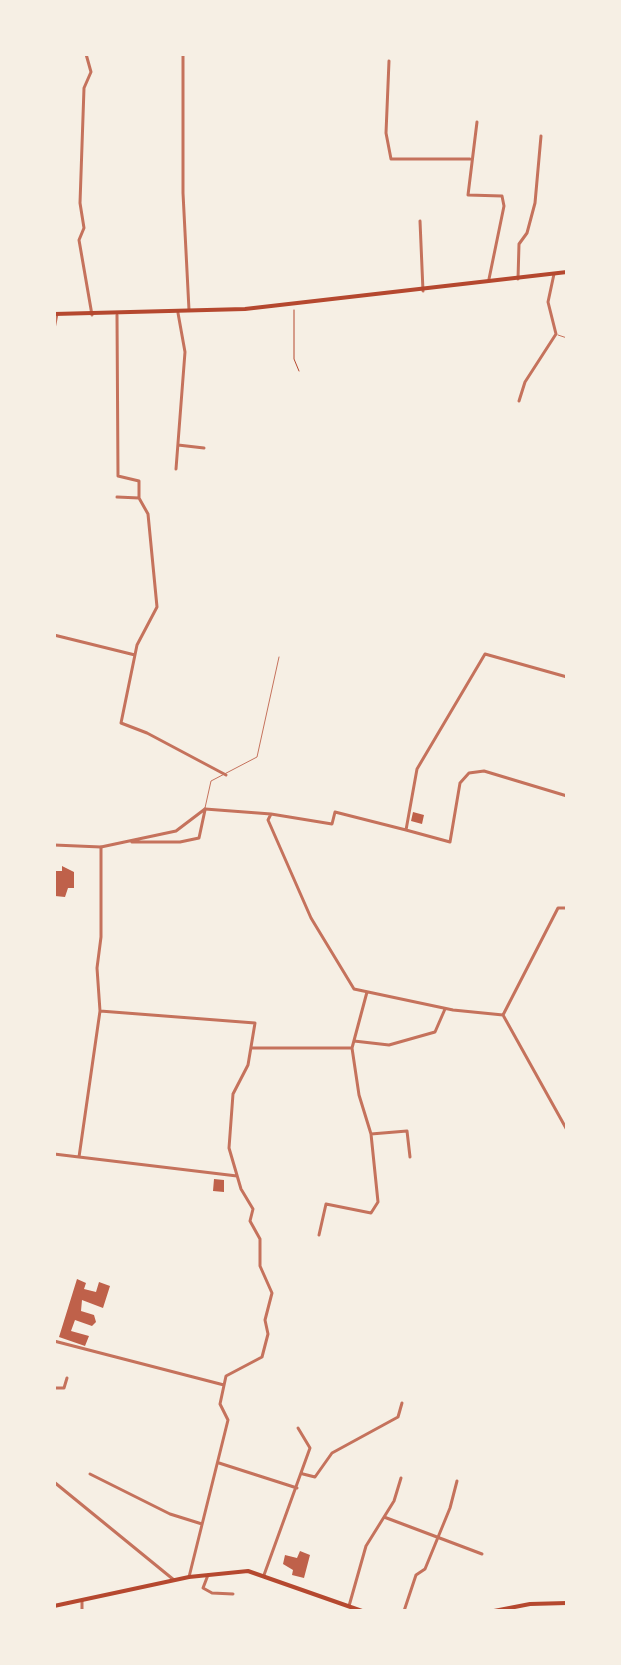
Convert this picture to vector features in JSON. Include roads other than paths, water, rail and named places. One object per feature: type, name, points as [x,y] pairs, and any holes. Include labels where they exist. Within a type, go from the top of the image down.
[{"type":"main road","points":[[56,314],[178,313],[294,304],[567,272]]},
{"type":"main road","points":[[54,1606],[189,1577],[248,1571],[362,1611]]},
{"type":"main road","points":[[494,1611],[567,1603]]},
{"type":"street","points":[[92,54],[86,54],[91,72],[84,88],[80,203],[84,228],[79,240],[86,272],[85,292],[92,315]]},
{"type":"street","points":[[183,54],[183,193],[189,312]]},
{"type":"street","points":[[389,61],[386,133],[391,159],[470,159]]},
{"type":"street","points":[[477,122],[470,159],[468,195],[502,196],[489,283]]},
{"type":"street","points":[[518,279],[519,244],[527,233],[535,203],[541,136]]},
{"type":"street","points":[[420,221],[423,291]]},
{"type":"street","points":[[519,401],[525,382],[556,334],[548,302],[554,274]]},
{"type":"street","points":[[176,469],[185,352],[178,313]]},
{"type":"street","points":[[54,329],[56,314]]},
{"type":"street","points":[[117,315],[118,476],[139,481],[139,498],[148,514],[157,607],[135,655],[121,723],[147,733],[226,775]]},
{"type":"street","points":[[178,445],[204,448]]},
{"type":"street","points":[[117,497],[139,498]]},
{"type":"street","points":[[54,635],[135,655]]},
{"type":"street","points":[[406,830],[417,769],[485,654],[567,677]]},
{"type":"street","points":[[54,845],[101,847],[176,831],[205,809],[271,814],[332,824],[335,812],[450,842],[460,783],[469,773],[484,771],[567,796]]},
{"type":"street","points":[[124,842],[180,842],[199,838],[205,809]]},
{"type":"street","points":[[271,814],[268,820],[311,918],[354,989],[445,1009],[503,1015]]},
{"type":"street","points":[[79,1157],[100,1011],[97,968],[101,937],[101,847]]},
{"type":"street","points":[[503,1015],[558,908],[567,908]]},
{"type":"street","points":[[319,1235],[326,1204],[371,1213],[378,1202],[371,1134],[359,1095],[352,1048],[367,992]]},
{"type":"street","points":[[354,1041],[389,1045],[435,1032],[445,1009]]},
{"type":"street","points":[[100,1011],[255,1023],[252,1048],[233,1094],[234,1108],[228,1121],[229,1148],[253,1209],[250,1221],[260,1239],[260,1266],[272,1293],[262,1357],[239,1366],[226,1376],[220,1404],[228,1420],[189,1577]]},
{"type":"street","points":[[503,1015],[567,1130]]},
{"type":"street","points":[[252,1048],[352,1048]]},
{"type":"street","points":[[371,1134],[407,1131],[410,1157]]},
{"type":"street","points":[[54,1154],[238,1176]]},
{"type":"street","points":[[54,1341],[224,1385]]},
{"type":"street","points":[[54,1388],[64,1388],[67,1378]]},
{"type":"street","points":[[303,1474],[315,1477],[332,1453],[398,1417],[402,1403]]},
{"type":"street","points":[[264,1575],[310,1448],[298,1428]]},
{"type":"street","points":[[219,1463],[297,1488]]},
{"type":"street","points":[[90,1474],[170,1514],[202,1524]]},
{"type":"street","points":[[349,1606],[366,1546],[394,1501],[401,1478]]},
{"type":"street","points":[[404,1611],[457,1481]]},
{"type":"street","points":[[54,1482],[174,1580]]},
{"type":"street","points":[[384,1517],[482,1554]]},
{"type":"street","points":[[208,1575],[203,1588],[212,1593],[233,1594]]},
{"type":"street","points":[[82,1600],[82,1611]]},
{"type":"lane","points":[[556,334],[567,338]]},
{"type":"lane","points":[[205,809],[211,781],[257,757],[279,657]]}]
